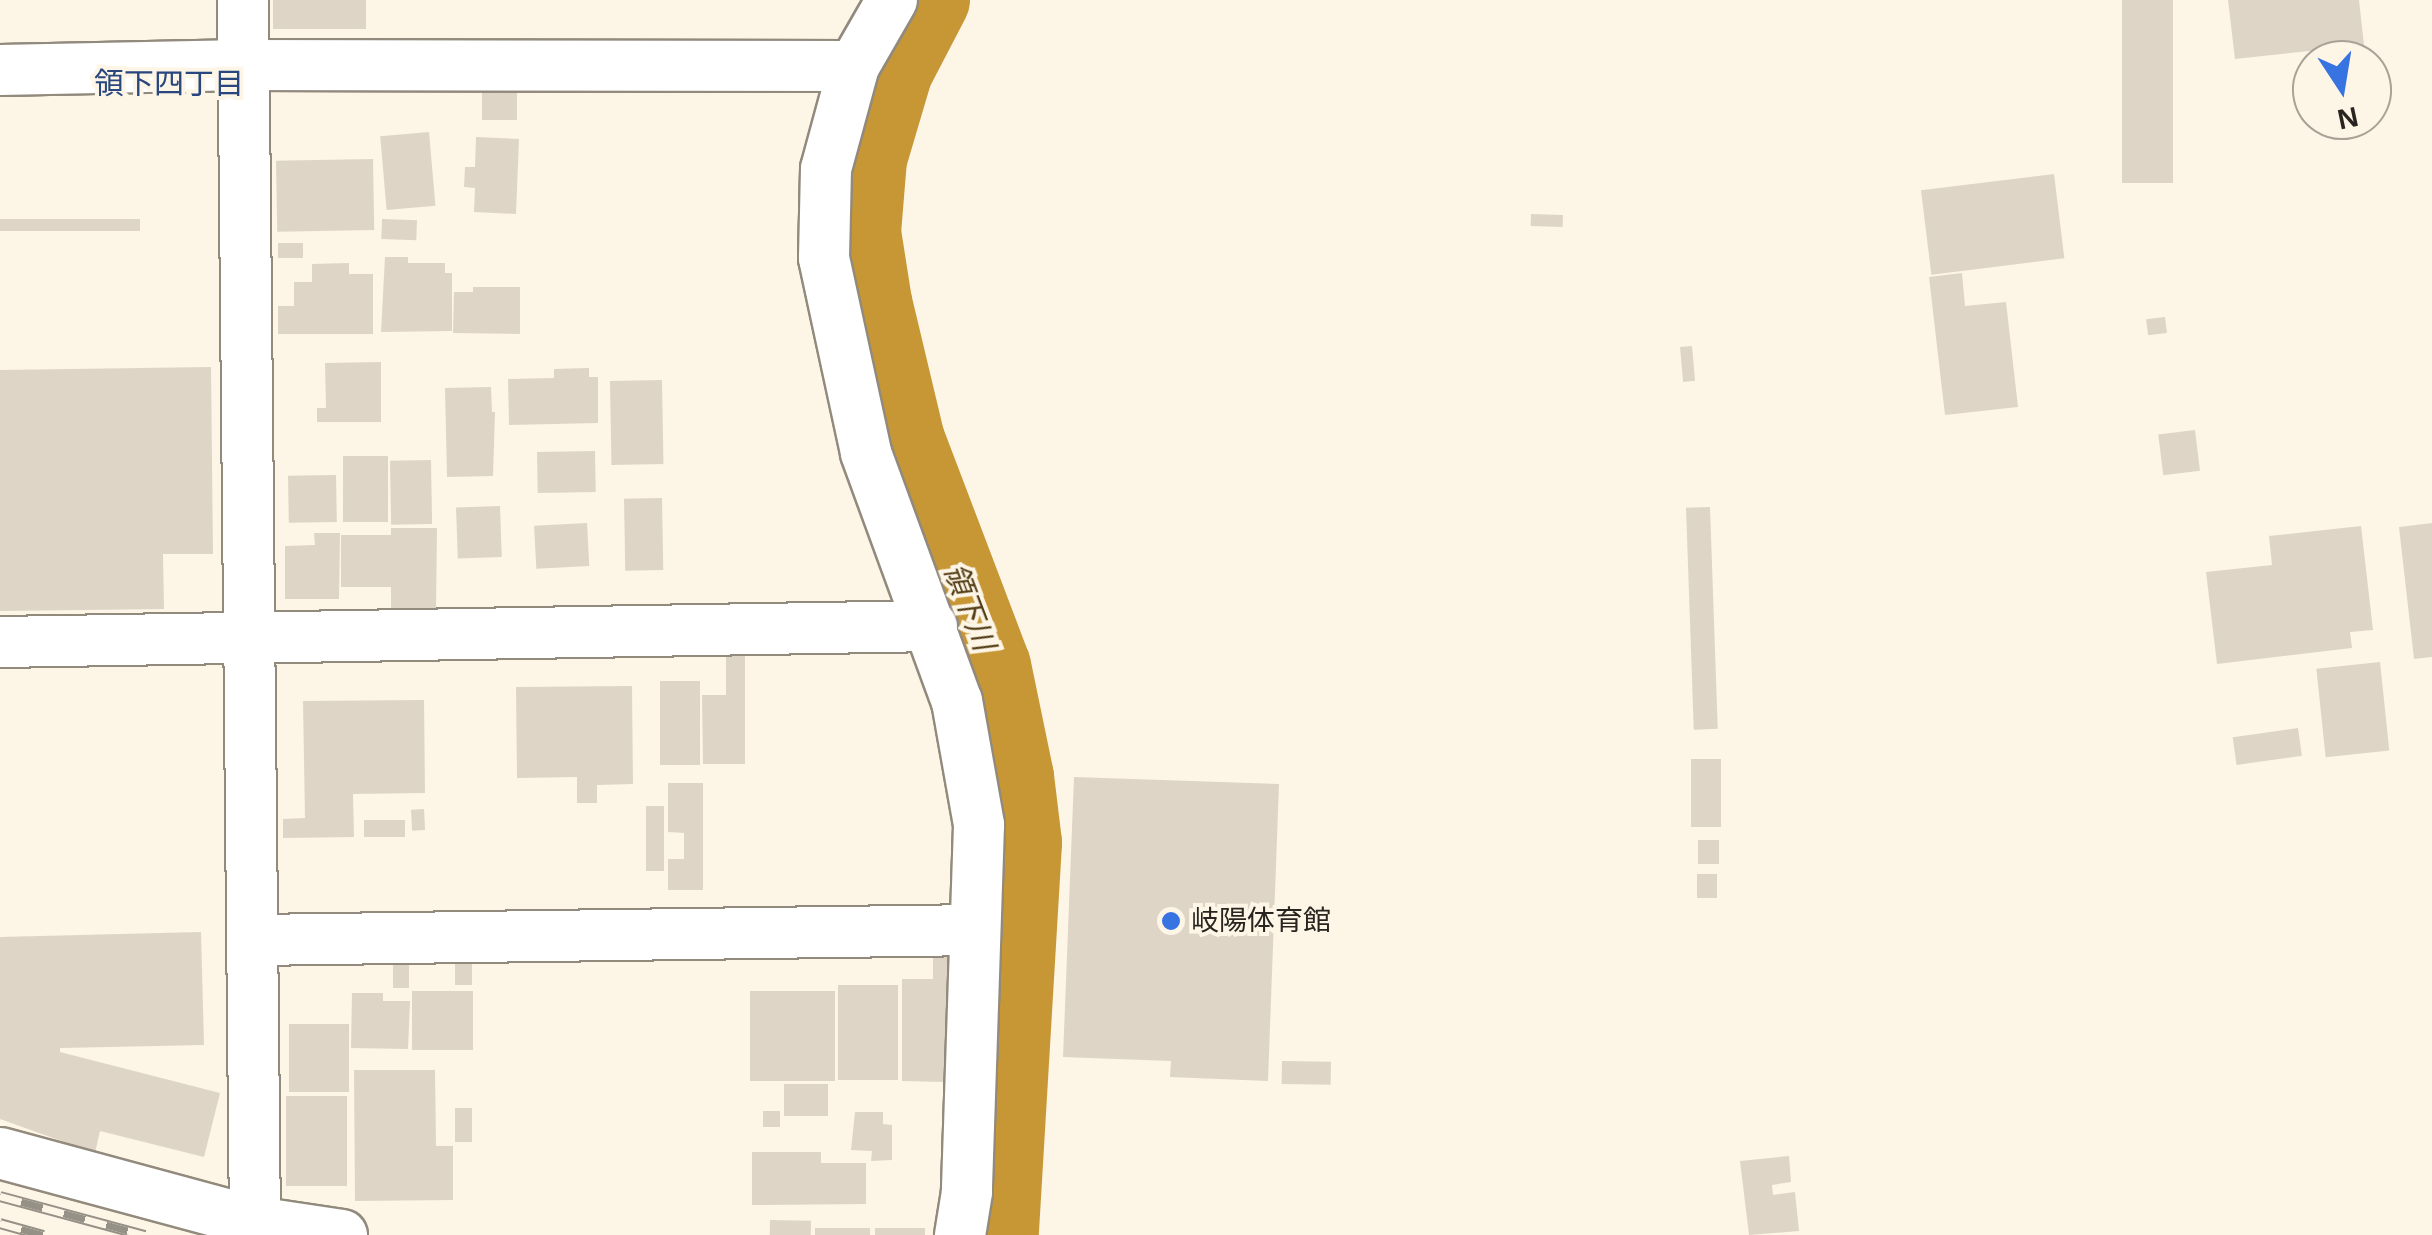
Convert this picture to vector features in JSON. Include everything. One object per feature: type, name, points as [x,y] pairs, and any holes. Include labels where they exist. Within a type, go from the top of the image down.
[{"type":"street","points":[[243,0],[255,1222]]},
{"type":"street","points":[[892,0],[854,66],[826,169],[824,258],[866,452],[958,701],[979,825],[968,1192],[960,1235]]},
{"type":"street","points":[[0,70],[244,64],[854,66]]},
{"type":"street","points":[[0,642],[932,626]]},
{"type":"street","points":[[254,940],[976,930]]},
{"type":"street","points":[[0,1153],[255,1222],[342,1235]]},
{"type":"building","points":[[273,0],[366,0],[366,29],[273,29]]},
{"type":"building","points":[[2122,0],[2173,0],[2173,183],[2122,183]]},
{"type":"building","points":[[2228,0],[2359,0],[2363,40],[2292,40],[2292,53],[2235,59]]},
{"type":"building","points":[[482,88],[517,88],[517,120],[482,120]]},
{"type":"building","points":[[429,132],[435,206],[387,210],[380,136]]},
{"type":"building","points":[[476,137],[519,139],[516,214],[474,212],[475,188],[464,187],[465,167],[475,167]]},
{"type":"building","points":[[373,159],[374,230],[277,232],[276,161]]},
{"type":"building","points":[[2054,174],[2064,258],[1931,275],[1921,190]]},
{"type":"building","points":[[1531,214],[1563,215],[1563,227],[1531,226]]},
{"type":"building","points":[[0,219],[140,219],[140,231],[0,231]]},
{"type":"building","points":[[382,219],[417,220],[416,240],[381,239]]},
{"type":"building","points":[[278,243],[303,243],[303,258],[278,258]]},
{"type":"building","points":[[385,257],[408,257],[408,263],[445,263],[445,273],[452,273],[452,331],[381,332]]},
{"type":"building","points":[[349,263],[349,274],[373,274],[373,334],[278,334],[278,306],[294,306],[294,282],[312,282],[312,264]]},
{"type":"building","points":[[1962,273],[1965,306],[2006,302],[2018,407],[1945,415],[1929,277]]},
{"type":"building","points":[[473,287],[520,287],[520,334],[453,333],[454,292],[473,292]]},
{"type":"building","points":[[2165,317],[2167,333],[2148,335],[2146,319]]},
{"type":"building","points":[[1692,346],[1695,381],[1683,382],[1680,347]]},
{"type":"building","points":[[381,362],[381,422],[317,422],[317,408],[326,408],[325,363]]},
{"type":"building","points":[[211,367],[213,554],[163,554],[164,609],[0,611],[0,370]]},
{"type":"building","points":[[589,368],[589,377],[598,377],[598,423],[509,425],[508,379],[554,378],[554,369]]},
{"type":"building","points":[[662,380],[663,464],[611,465],[610,381]]},
{"type":"building","points":[[491,387],[495,412],[493,476],[447,477],[445,388]]},
{"type":"building","points":[[2195,430],[2200,471],[2163,475],[2158,435]]},
{"type":"building","points":[[595,451],[596,492],[538,493],[537,452]]},
{"type":"building","points":[[343,456],[388,456],[388,522],[343,522]]},
{"type":"building","points":[[431,460],[432,524],[391,525],[390,461]]},
{"type":"building","points":[[336,475],[337,522],[289,523],[288,476]]},
{"type":"building","points":[[662,498],[663,570],[625,571],[624,499]]},
{"type":"building","points":[[500,506],[502,557],[458,559],[456,508]]},
{"type":"building","points":[[1710,507],[1718,729],[1694,730],[1686,508]]},
{"type":"building","points":[[587,523],[589,566],[536,569],[534,526]]},
{"type":"building","points":[[2432,523],[2432,657],[2414,659],[2399,527]]},
{"type":"building","points":[[2361,526],[2373,630],[2350,632],[2352,648],[2217,664],[2206,572],[2272,565],[2269,536]]},
{"type":"building","points":[[391,528],[437,528],[436,608],[391,608],[391,587],[341,587],[341,535],[391,535]]},
{"type":"building","points":[[314,533],[340,533],[339,599],[285,599],[285,546],[315,545]]},
{"type":"building","points":[[726,656],[745,656],[745,764],[703,764],[702,695],[726,695]]},
{"type":"building","points":[[2380,662],[2389,751],[2326,757],[2316,669]]},
{"type":"building","points":[[660,681],[700,681],[700,765],[660,765]]},
{"type":"building","points":[[632,686],[633,784],[597,785],[597,803],[577,803],[577,777],[517,778],[516,687]]},
{"type":"building","points":[[424,700],[425,793],[353,794],[354,837],[283,838],[283,819],[305,818],[303,701]]},
{"type":"building","points":[[2298,728],[2302,756],[2237,765],[2233,737]]},
{"type":"building","points":[[1691,759],[1721,759],[1721,827],[1691,827]]},
{"type":"building","name":"岐陽体育館","points":[[1074,777],[1279,784],[1268,1081],[1170,1077],[1171,1061],[1063,1057]]},
{"type":"building","points":[[668,783],[703,783],[703,890],[668,890],[668,859],[684,859],[684,833],[668,832]]},
{"type":"building","points":[[646,806],[664,806],[664,871],[646,871]]},
{"type":"building","points":[[424,809],[425,830],[412,831],[411,810]]},
{"type":"building","points":[[364,820],[405,820],[405,837],[364,837]]},
{"type":"building","points":[[1698,840],[1719,840],[1719,864],[1698,864]]},
{"type":"building","points":[[1697,874],[1717,874],[1717,898],[1697,898]]},
{"type":"building","points":[[201,932],[204,1045],[60,1048],[60,1052],[220,1093],[204,1157],[100,1131],[95,1153],[0,1119],[0,937]]},
{"type":"building","points":[[933,948],[940,948],[950,958],[946,1082],[902,1081],[902,979],[933,979]]},
{"type":"building","points":[[455,955],[472,955],[472,985],[455,985]]},
{"type":"building","points":[[393,956],[409,956],[409,988],[393,988]]},
{"type":"building","points":[[838,985],[898,985],[898,1080],[838,1080]]},
{"type":"building","points":[[412,991],[473,991],[473,1050],[412,1050]]},
{"type":"building","points":[[750,991],[835,991],[835,1081],[750,1081]]},
{"type":"building","points":[[352,993],[383,993],[383,1001],[410,1001],[408,1049],[351,1048]]},
{"type":"building","points":[[289,1024],[349,1024],[349,1092],[289,1092]]},
{"type":"building","points":[[1282,1061],[1331,1062],[1331,1085],[1282,1084]]},
{"type":"building","points":[[354,1070],[435,1070],[436,1146],[453,1146],[453,1200],[355,1201]]},
{"type":"building","points":[[784,1084],[828,1084],[828,1116],[784,1116]]},
{"type":"building","points":[[286,1096],[347,1096],[347,1186],[286,1186]]},
{"type":"building","points":[[455,1108],[472,1108],[472,1142],[455,1142]]},
{"type":"building","points":[[763,1111],[780,1111],[780,1127],[763,1127]]},
{"type":"building","points":[[855,1112],[883,1112],[883,1124],[892,1125],[892,1160],[871,1161],[872,1151],[851,1150]]},
{"type":"building","points":[[752,1152],[821,1152],[821,1163],[866,1163],[866,1204],[752,1205]]},
{"type":"building","points":[[1789,1156],[1791,1182],[1772,1185],[1773,1195],[1795,1192],[1799,1231],[1749,1235],[1740,1161]]},
{"type":"building","points":[[770,1220],[811,1221],[811,1235],[770,1235]]},
{"type":"building","points":[[815,1228],[870,1228],[870,1235],[815,1235]]},
{"type":"building","points":[[875,1228],[925,1228],[925,1235],[875,1235]]},
{"type":"waterway","name":"領下川","points":[[931,0],[894,71],[868,159],[862,232],[873,302],[906,440],[992,666],[1015,777],[1023,843],[1000,1235]]},
{"type":"railway","points":[[0,1196],[145,1235]]},
{"type":"railway","points":[[0,1223],[43,1235]]},
{"type":"place","name":"岐陽体育館","points":[[1171,921]]},
{"type":"district","name":"領下四丁目","points":[[169,84]]}]
